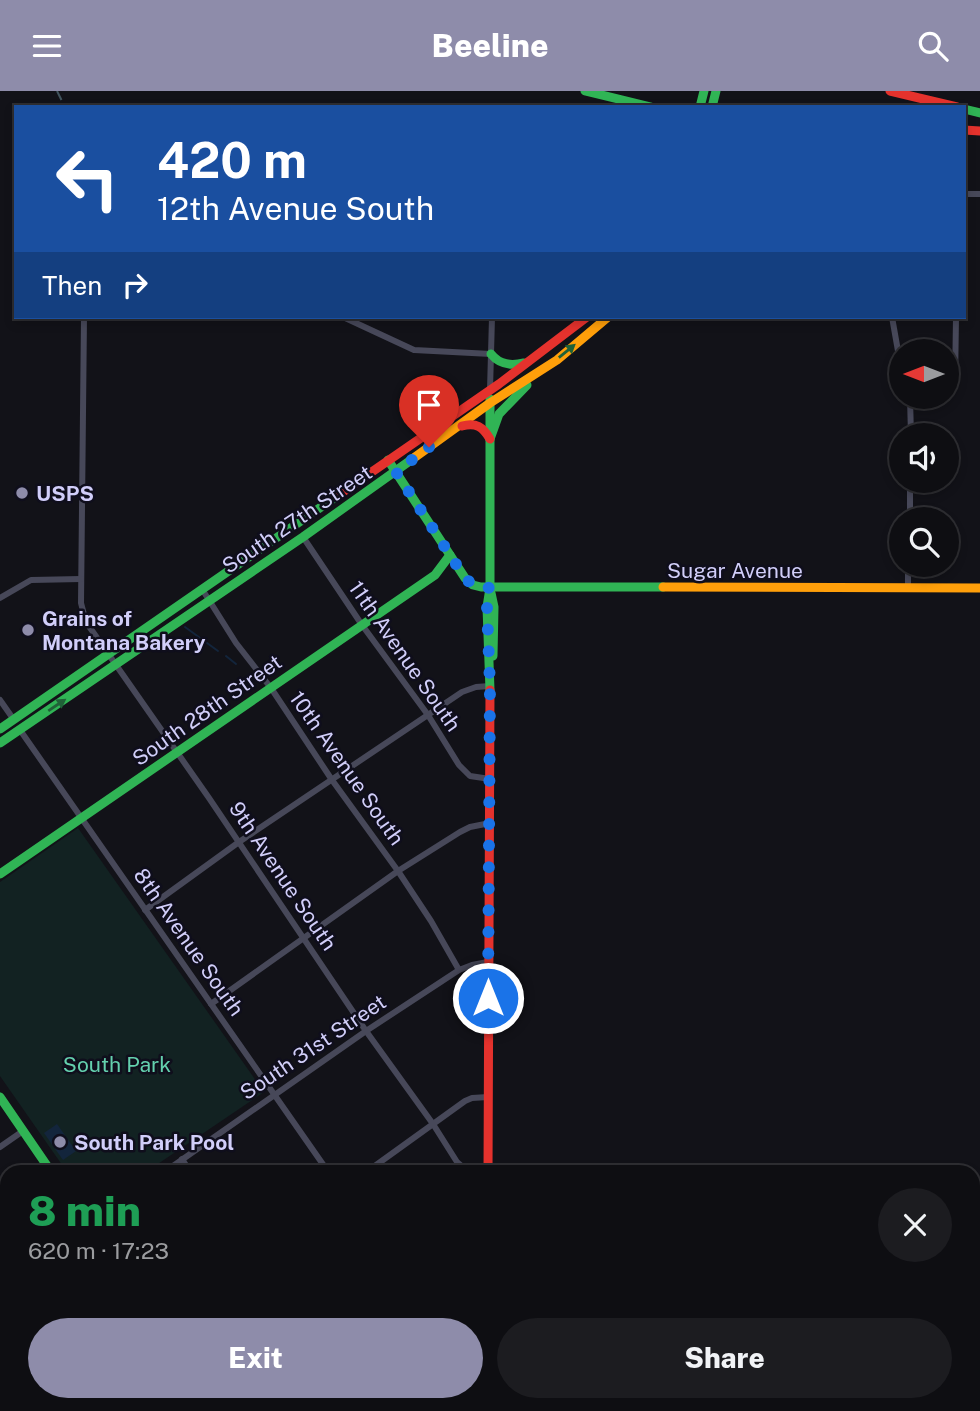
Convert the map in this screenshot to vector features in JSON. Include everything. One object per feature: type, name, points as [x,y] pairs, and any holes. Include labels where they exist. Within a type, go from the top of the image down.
[{"type":"main road","points":[[585,91],[643,105]]},
{"type":"main road","points":[[890,91],[949,105]]},
{"type":"main road","name":"South 27th Street","points":[[0,729],[490,390],[584,319]]},
{"type":"main road","name":"South 27th Street","points":[[0,743],[396,472],[490,403],[544,368],[605,319]]},
{"type":"main road","points":[[491,355],[498,362],[508,365],[517,365],[533,359]]},
{"type":"main road","points":[[490,439],[500,413],[544,368]]},
{"type":"main road","points":[[486,1165],[490,686],[494,633],[494,601],[490,588],[490,390]]},
{"type":"main road","points":[[456,428],[476,424],[486,431],[490,439]]},
{"type":"main road","points":[[387,460],[461,571],[473,585],[490,588]]},
{"type":"main road","name":"South 28th Street","points":[[0,874],[435,575],[450,555]]},
{"type":"main road","name":"South 28th Street","points":[[435,575],[453,570],[461,571]]},
{"type":"main road","name":"Sugar Avenue","points":[[490,588],[980,588]]},
{"type":"main road","points":[[0,1097],[46,1165]]},
{"type":"street","name":"9th Avenue South","points":[[84,319],[81,579],[82,613],[86,622],[461,1165]]},
{"type":"street","points":[[347,319],[414,351],[491,355]]},
{"type":"street","points":[[490,390],[492,319]]},
{"type":"street","points":[[892,319],[896,339]]},
{"type":"street","points":[[956,319],[956,339]]},
{"type":"street","name":"11th Avenue South","points":[[303,537],[362,625],[428,715],[465,773],[477,779],[490,779]]},
{"type":"street","points":[[908,577],[908,588]]},
{"type":"street","points":[[0,598],[30,580],[81,579]]},
{"type":"street","name":"10th Avenue South","points":[[202,589],[332,780],[398,871],[459,970]]},
{"type":"street","points":[[145,910],[239,842],[468,689],[490,686]]},
{"type":"street","points":[[0,700],[14,720]]},
{"type":"street","name":"8th Avenue South","points":[[20,730],[324,1165]]},
{"type":"street","points":[[211,1004],[398,871],[460,832],[490,823]]},
{"type":"street","name":"South 31st Street","points":[[173,1165],[459,970],[488,962]]},
{"type":"street","points":[[376,1165],[472,1098],[488,1097]]},
{"type":"street","points":[[0,1147],[23,1131]]},
{"type":"street","points":[[181,1159],[185,1165]]},
{"type":"green space","name":"South Park","points":[[78,828],[264,1092],[156,1165],[62,1165],[0,1076],[0,882]]},
{"type":"water","name":"South Park Pool","points":[[57,1124],[76,1151],[63,1160],[44,1133]]},
{"type":"waterway","points":[[185,627],[218,651]]},
{"type":"waterway","points":[[226,656],[236,664]]},
{"type":"railway","points":[[57,91],[64,105]]},
{"type":"traffic: fast","points":[[585,91],[643,105]]},
{"type":"traffic: fast","points":[[700,105],[704,91]]},
{"type":"traffic: fast","points":[[712,105],[716,91]]},
{"type":"traffic: fast","points":[[966,110],[980,113]]},
{"type":"traffic: fast","points":[[491,354],[506,364],[524,363]]},
{"type":"traffic: fast","points":[[490,439],[499,414],[527,385]]},
{"type":"traffic: fast","points":[[490,399],[490,588],[487,607],[490,690]]},
{"type":"traffic: fast","points":[[388,460],[465,578],[473,585],[663,587]]},
{"type":"traffic: fast","points":[[0,743],[303,537],[411,460]]},
{"type":"traffic: fast","points":[[0,729],[337,496]]},
{"type":"traffic: fast","points":[[0,874],[435,575],[450,555]]},
{"type":"traffic: fast","points":[[491,593],[494,607],[493,656]]},
{"type":"traffic: fast","points":[[0,1097],[47,1165]]},
{"type":"traffic: slow","points":[[411,460],[490,403],[557,360],[606,319]]},
{"type":"traffic: slow","points":[[663,587],[980,588]]},
{"type":"traffic: jam","points":[[890,91],[949,105]]},
{"type":"traffic: jam","points":[[966,130],[980,131]]},
{"type":"traffic: jam","points":[[337,496],[499,384],[584,319]]},
{"type":"traffic: jam","points":[[462,426],[479,427],[490,439]]},
{"type":"traffic: jam","points":[[488,1165],[490,690]]},
{"type":"place","name":"USPS","points":[[22,493]]},
{"type":"place","name":"Grains of Montana Bakery","points":[[28,630]]},
{"type":"place","name":"South Park Pool","points":[[60,1142]]},
{"type":"route","points":[[429,447],[396,472],[465,578],[473,585],[490,588],[487,607],[490,686],[488,998]]}]
